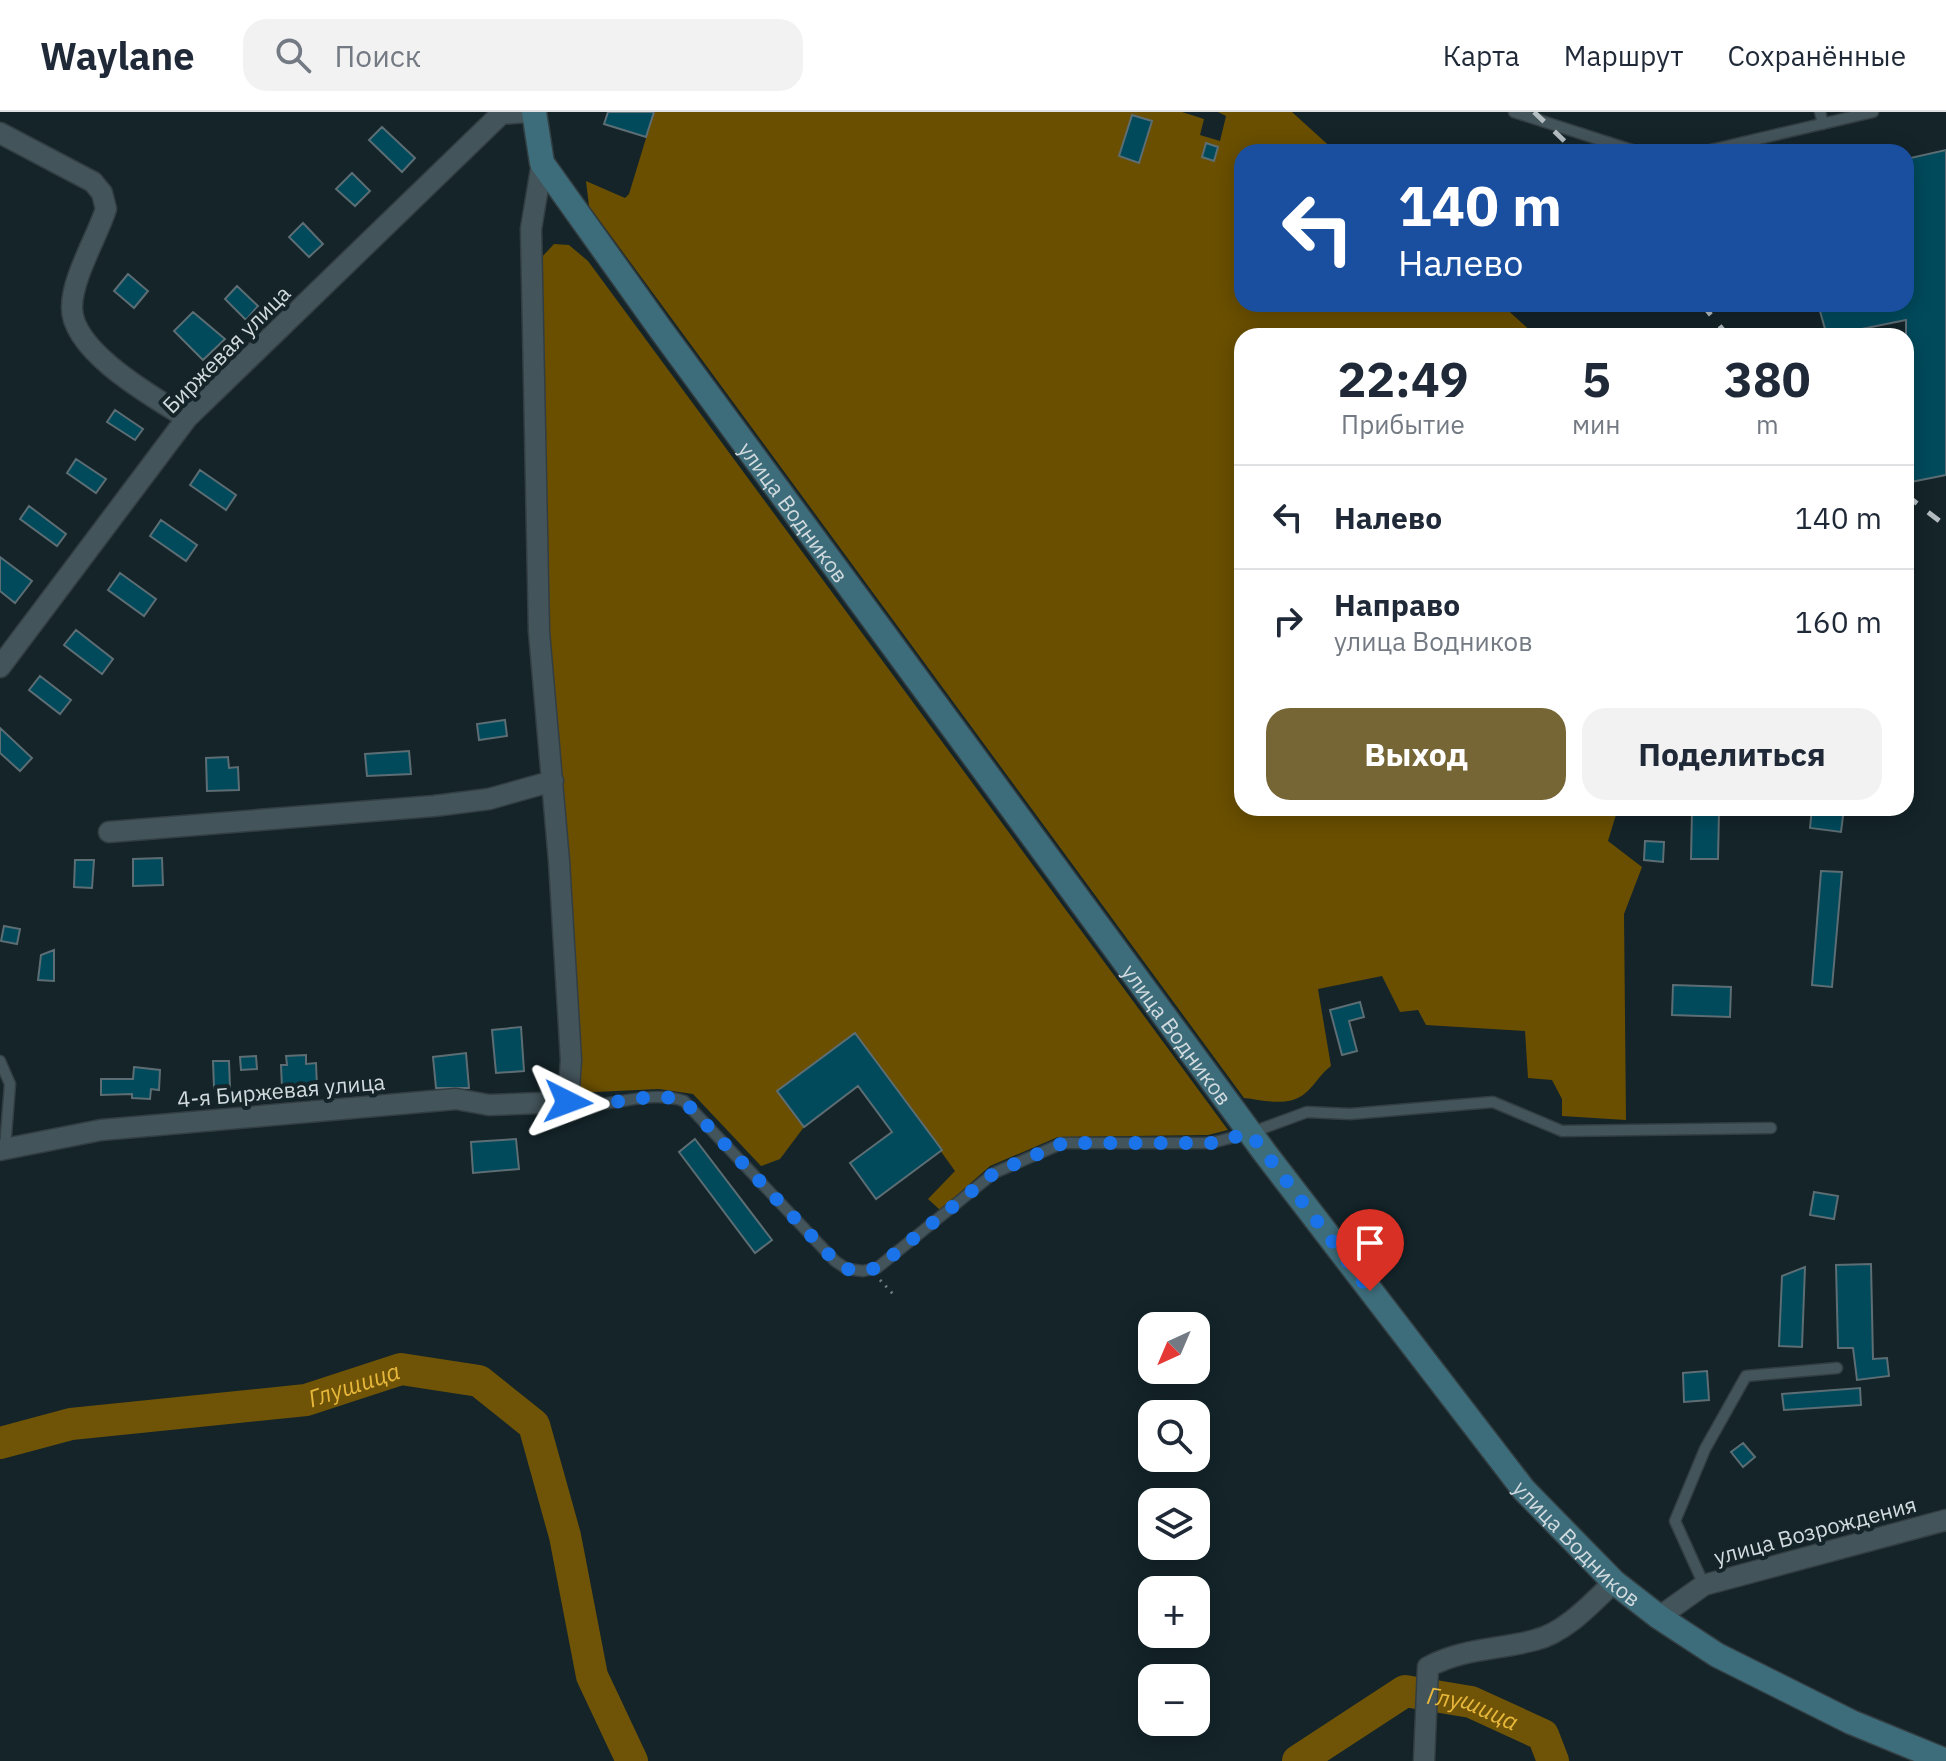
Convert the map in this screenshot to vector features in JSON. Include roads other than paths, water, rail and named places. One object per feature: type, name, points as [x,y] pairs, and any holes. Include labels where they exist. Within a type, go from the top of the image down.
[{"type":"main road","points":[[534,112],[542,163]]},
{"type":"main road","name":"улица Водников","points":[[542,163],[1250,1133],[1505,1468],[1614,1582],[1659,1617],[1717,1655],[1851,1722],[1946,1761]]},
{"type":"street","points":[[0,124],[6,112]]},
{"type":"street","name":"Биржевая улица","points":[[0,667],[187,418],[501,114],[528,112]]},
{"type":"street","points":[[0,133],[93,182],[102,193],[106,209],[71,306],[75,329],[136,386],[187,418]]},
{"type":"street","points":[[542,163],[531,229],[539,632],[553,781],[571,1060],[568,1102]]},
{"type":"street","points":[[109,832],[434,806],[489,799],[553,781]]},
{"type":"street","name":"4-я Биржевая улица","points":[[2,1149],[101,1130],[456,1099],[489,1105],[568,1102]]},
{"type":"street","name":"улица Возрождения","points":[[1659,1617],[1704,1585],[1946,1520]]},
{"type":"street","points":[[1424,1761],[1428,1667],[1453,1653],[1538,1640],[1582,1613],[1614,1582]]},
{"type":"lane","points":[[1514,112],[1613,144]]},
{"type":"lane","points":[[1820,112],[1823,124]]},
{"type":"lane","points":[[1737,144],[1873,112]]},
{"type":"lane","points":[[0,1061],[10,1084],[2,1149]]},
{"type":"lane","points":[[568,1102],[587,1107],[669,1096],[684,1101],[835,1261],[847,1269],[863,1271],[891,1260],[994,1173],[1063,1143],[1211,1143],[1250,1133],[1307,1112],[1350,1114],[1493,1102],[1562,1131],[1771,1128]]},
{"type":"lane","points":[[1704,1585],[1675,1521],[1705,1449],[1746,1376],[1837,1368]]},
{"type":"waterway","name":"Глушица","points":[[0,1443],[71,1424],[306,1400],[401,1369],[479,1381],[534,1425],[565,1536],[592,1676],[632,1761]]},
{"type":"waterway","name":"Глушица","points":[[1298,1761],[1405,1691],[1471,1702],[1543,1735],[1553,1761]]},
{"type":"railway","points":[[1534,112],[1568,144]]},
{"type":"railway","points":[[1708,312],[1722,328]]},
{"type":"railway","points":[[1914,501],[1946,526]]}]
